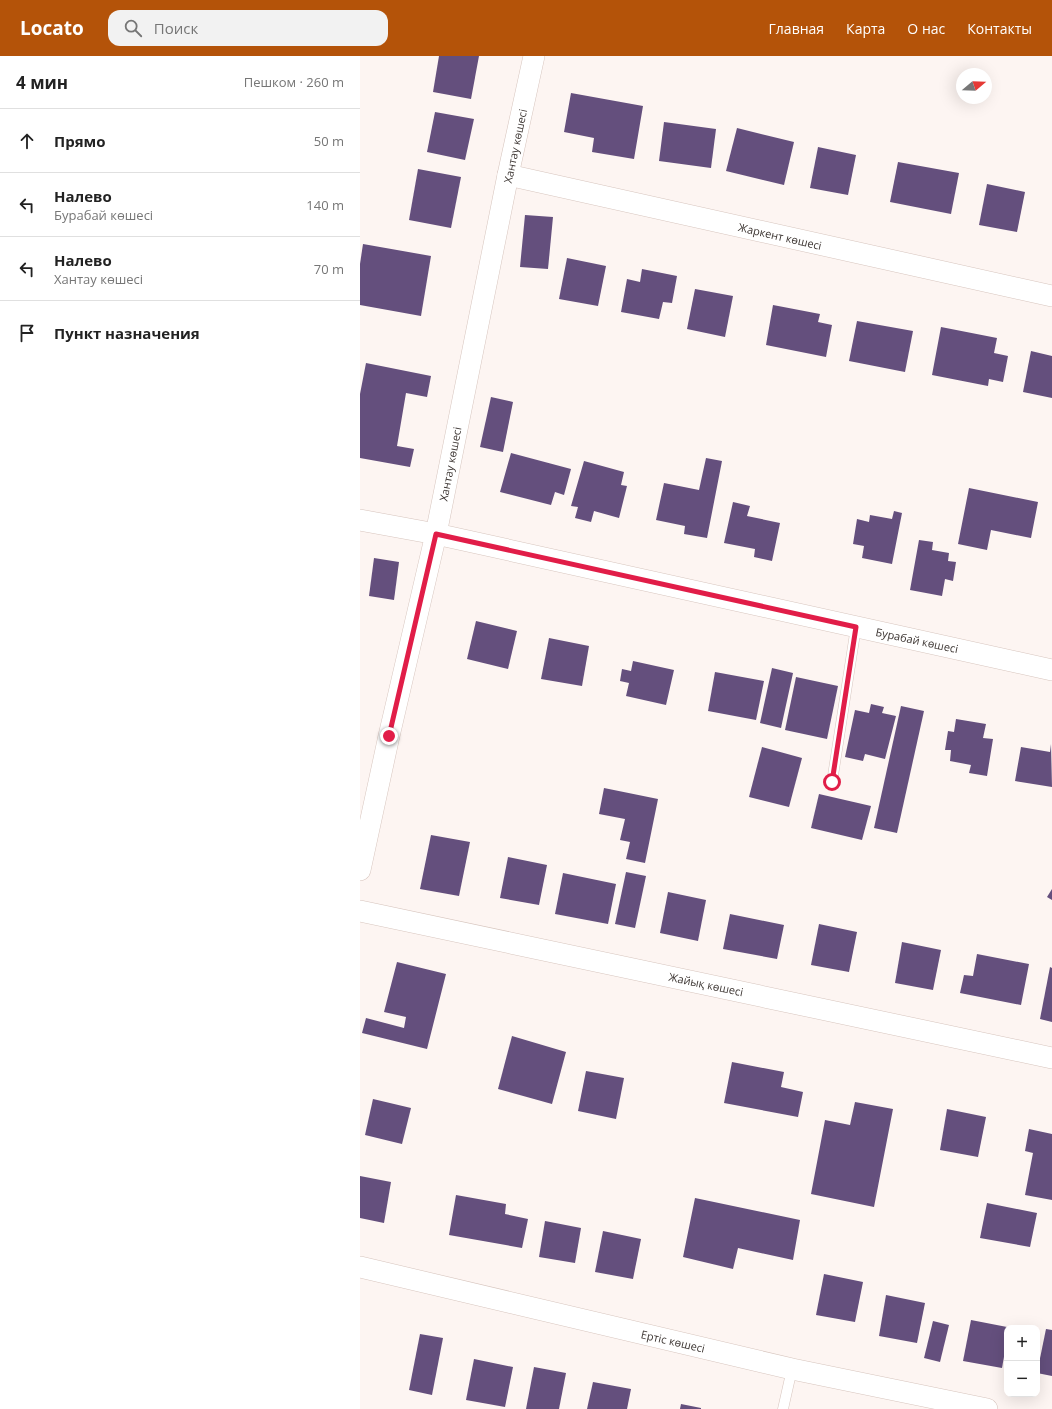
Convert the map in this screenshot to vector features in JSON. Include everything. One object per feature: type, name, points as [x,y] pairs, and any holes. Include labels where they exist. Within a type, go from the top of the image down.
[{"type":"street","name":"Хантау көшесі","points":[[360,870],[389,736],[436,534],[508,175],[534,56]]},
{"type":"street","name":"Жаркент көшесі","points":[[508,175],[1052,296]]},
{"type":"street","name":"Бурабай көшесі","points":[[360,520],[436,534],[1052,670]]},
{"type":"street","name":"Жайық көшесі","points":[[360,911],[1052,1058]]},
{"type":"street","name":"Ертіс көшесі","points":[[360,1267],[792,1369],[987,1409]]},
{"type":"lane","points":[[832,782],[856,627]]},
{"type":"lane","points":[[783,1409],[792,1369]]},
{"type":"building","points":[[439,56],[479,56],[471,99],[433,92]]},
{"type":"building","points":[[571,93],[643,106],[634,159],[592,152],[594,138],[564,132]]},
{"type":"building","points":[[435,112],[474,119],[465,160],[427,152]]},
{"type":"building","points":[[664,122],[716,129],[711,168],[659,161]]},
{"type":"building","points":[[737,128],[794,142],[784,185],[726,171]]},
{"type":"building","points":[[818,147],[856,155],[848,195],[810,188]]},
{"type":"building","points":[[898,162],[959,173],[951,214],[890,202]]},
{"type":"building","points":[[418,169],[461,177],[451,228],[409,220]]},
{"type":"building","points":[[987,184],[1025,192],[1017,232],[979,225]]},
{"type":"building","points":[[525,215],[553,217],[548,269],[520,267]]},
{"type":"building","points":[[363,244],[431,256],[421,316],[360,305],[360,264]]},
{"type":"building","points":[[567,258],[606,266],[598,306],[559,299]]},
{"type":"building","points":[[642,269],[677,276],[672,303],[663,302],[659,319],[621,312],[627,279],[640,282]]},
{"type":"building","points":[[695,289],[733,296],[725,337],[687,329]]},
{"type":"building","points":[[773,305],[820,314],[818,322],[832,325],[826,357],[766,345]]},
{"type":"building","points":[[857,321],[913,331],[905,372],[849,361]]},
{"type":"building","points":[[941,327],[997,338],[994,353],[1008,356],[1003,382],[989,379],[988,386],[932,375]]},
{"type":"building","points":[[1031,351],[1052,356],[1052,398],[1023,392]]},
{"type":"building","points":[[366,363],[431,376],[427,397],[406,393],[397,446],[414,449],[410,467],[360,458],[360,394]]},
{"type":"building","points":[[491,397],[513,402],[503,452],[480,447]]},
{"type":"building","points":[[511,453],[571,469],[564,495],[555,492],[551,505],[500,492]]},
{"type":"building","points":[[706,458],[722,461],[707,538],[684,534],[685,526],[656,520],[664,483],[699,490]]},
{"type":"building","points":[[584,461],[624,472],[621,485],[627,486],[619,518],[594,511],[591,522],[575,518],[578,507],[571,506]]},
{"type":"building","points":[[969,488],[1038,502],[1031,538],[991,530],[987,550],[958,544]]},
{"type":"building","points":[[733,502],[750,506],[747,516],[780,523],[772,561],[754,557],[755,549],[724,543]]},
{"type":"building","points":[[894,511],[902,513],[892,564],[862,558],[864,546],[853,544],[857,519],[869,522],[870,515],[892,519]]},
{"type":"building","points":[[919,540],[933,542],[932,550],[949,553],[948,561],[956,562],[953,581],[945,579],[942,596],[910,590]]},
{"type":"building","points":[[374,558],[399,562],[394,600],[369,596]]},
{"type":"building","points":[[476,621],[517,631],[508,669],[467,659]]},
{"type":"building","points":[[549,638],[589,646],[582,686],[541,679]]},
{"type":"building","points":[[633,661],[674,670],[666,705],[626,696],[629,683],[620,681],[622,669],[631,671]]},
{"type":"building","points":[[772,668],[793,673],[781,728],[760,723]]},
{"type":"building","points":[[715,672],[764,681],[756,720],[708,711]]},
{"type":"building","points":[[796,677],[838,686],[827,739],[785,730]]},
{"type":"building","points":[[871,704],[884,707],[882,713],[896,716],[885,759],[865,754],[863,761],[845,757],[855,710],[869,713]]},
{"type":"building","points":[[901,706],[924,711],[897,833],[874,828]]},
{"type":"building","points":[[956,719],[986,724],[983,738],[993,739],[987,776],[969,773],[971,765],[950,761],[951,750],[945,750],[948,731],[954,732]]},
{"type":"building","points":[[1051,744],[1052,787],[1015,781],[1021,747],[1050,752]]},
{"type":"building","points":[[762,747],[802,758],[789,807],[749,797]]},
{"type":"building","points":[[604,788],[658,799],[645,863],[626,859],[630,842],[620,840],[625,819],[599,814]]},
{"type":"building","points":[[819,794],[871,806],[862,840],[811,828]]},
{"type":"building","points":[[431,835],[470,842],[459,896],[420,889]]},
{"type":"building","points":[[508,857],[547,865],[539,905],[500,898]]},
{"type":"building","points":[[626,872],[646,876],[635,928],[615,924]]},
{"type":"building","points":[[563,873],[616,884],[608,924],[555,914]]},
{"type":"building","points":[[1052,889],[1052,900],[1047,897]]},
{"type":"building","points":[[668,892],[706,900],[698,941],[660,933]]},
{"type":"building","points":[[730,914],[784,925],[777,959],[723,949]]},
{"type":"building","points":[[819,924],[857,932],[849,972],[811,965]]},
{"type":"building","points":[[902,942],[941,950],[933,990],[895,983]]},
{"type":"building","points":[[977,954],[1029,964],[1021,1005],[960,993],[964,975],[973,976]]},
{"type":"building","points":[[397,962],[446,974],[427,1049],[362,1033],[366,1018],[404,1028],[406,1017],[384,1012]]},
{"type":"building","points":[[1050,967],[1052,968],[1052,1022],[1040,1019]]},
{"type":"building","points":[[512,1036],[566,1052],[552,1104],[498,1089]]},
{"type":"building","points":[[732,1062],[784,1072],[781,1087],[803,1092],[798,1117],[724,1103]]},
{"type":"building","points":[[586,1071],[624,1078],[616,1119],[578,1111]]},
{"type":"building","points":[[373,1099],[411,1108],[402,1144],[365,1135]]},
{"type":"building","points":[[855,1102],[893,1109],[874,1207],[811,1194],[825,1120],[850,1125]]},
{"type":"building","points":[[947,1109],[986,1117],[978,1157],[940,1150]]},
{"type":"building","points":[[1029,1129],[1052,1134],[1052,1200],[1025,1195],[1033,1153],[1025,1151]]},
{"type":"building","points":[[360,1176],[391,1182],[384,1223],[360,1218]]},
{"type":"building","points":[[456,1195],[506,1204],[505,1214],[528,1219],[522,1248],[449,1235]]},
{"type":"building","points":[[695,1198],[800,1220],[793,1260],[738,1248],[733,1269],[683,1257]]},
{"type":"building","points":[[987,1203],[1037,1213],[1030,1247],[980,1238]]},
{"type":"building","points":[[545,1221],[581,1228],[575,1263],[539,1257]]},
{"type":"building","points":[[603,1231],[641,1239],[633,1279],[595,1272]]},
{"type":"building","points":[[824,1274],[863,1282],[855,1322],[816,1315]]},
{"type":"building","points":[[886,1295],[925,1303],[917,1343],[879,1336]]},
{"type":"building","points":[[971,1320],[1004,1326],[1004,1357],[1002,1368],[963,1361]]},
{"type":"building","points":[[933,1321],[949,1325],[940,1362],[924,1358]]},
{"type":"building","points":[[1046,1329],[1052,1330],[1052,1376],[1040,1374],[1040,1358]]},
{"type":"building","points":[[420,1334],[443,1338],[432,1395],[409,1390]]},
{"type":"building","points":[[474,1359],[513,1367],[505,1407],[466,1400]]},
{"type":"building","points":[[534,1367],[566,1373],[559,1409],[526,1409]]},
{"type":"building","points":[[593,1382],[631,1389],[627,1409],[587,1409]]},
{"type":"building","points":[[681,1404],[701,1408],[701,1409],[680,1409]]},
{"type":"route","points":[[389,736],[436,534],[856,627],[832,782]]}]
